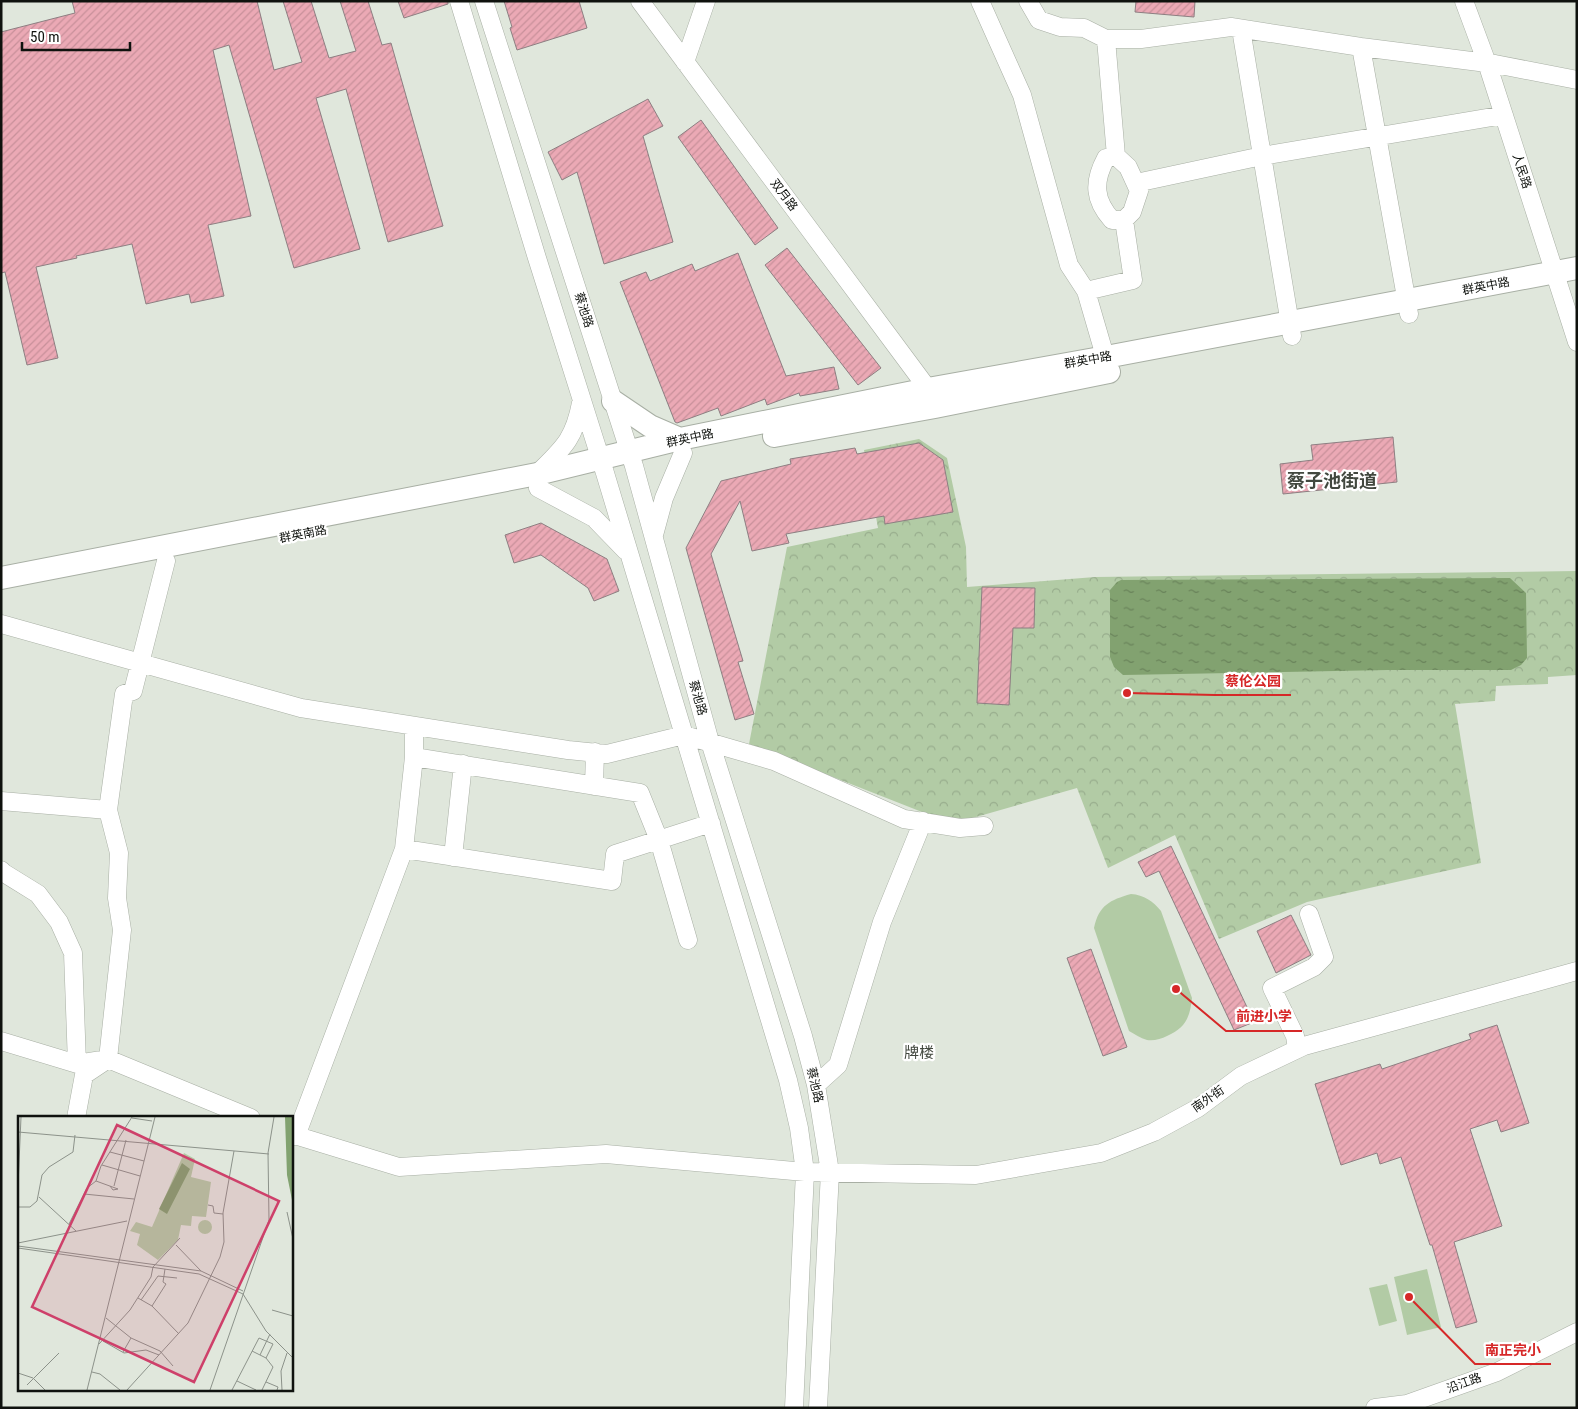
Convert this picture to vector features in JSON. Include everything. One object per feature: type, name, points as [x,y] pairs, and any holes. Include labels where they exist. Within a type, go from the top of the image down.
[{"type":"main road","name":"群英中路","points":[[603,466],[928,389],[1108,364],[1566,278]]},
{"type":"main road","name":"群英中路","points":[[681,446],[935,406],[1108,364]]},
{"type":"main road","points":[[613,401],[681,446]]},
{"type":"main road","name":"群英南路","points":[[1,591],[166,561],[603,466]]},
{"type":"main road","name":"群英南路","points":[[1,578],[538,481]]},
{"type":"street","name":"蔡池路","points":[[459,1],[536,258],[603,466],[788,1080],[799,1128],[805,1172],[794,1408]]},
{"type":"street","name":"蔡池路","points":[[484,1],[632,459],[710,742],[816,1085],[830,1172],[818,1408]]},
{"type":"street","name":"双月路","points":[[640,1],[928,389]]},
{"type":"street","points":[[685,62],[706,1]]},
{"type":"street","points":[[980,1],[1022,95],[1069,265],[1086,291],[1108,364]]},
{"type":"street","points":[[1028,1],[1040,20],[1060,27],[1084,28],[1106,39],[1141,39],[1231,27],[1491,64],[1577,80]]},
{"type":"street","name":"人民路","points":[[1464,1],[1491,64],[1566,278],[1577,316]]},
{"type":"street","name":"人民路","points":[[1472,1],[1504,115],[1566,278],[1577,342]]},
{"type":"street","points":[[1241,28],[1292,329]]},
{"type":"street","points":[[1106,39],[1116,156],[1128,167],[1139,191],[1132,212],[1124,220],[1112,220],[1102,209],[1096,189],[1099,171],[1106,158],[1116,156]]},
{"type":"street","points":[[1361,47],[1407,308]]},
{"type":"street","points":[[1136,183],[1262,156],[1504,115]]},
{"type":"street","points":[[1086,291],[1133,280],[1124,220]]},
{"type":"street","points":[[582,400],[577,425],[566,444],[538,481],[594,518],[629,553]]},
{"type":"street","points":[[653,538],[681,446]]},
{"type":"street","points":[[108,1059],[122,930],[117,898],[119,853],[108,810],[124,694],[133,691],[166,561]]},
{"type":"street","points":[[1,624],[301,708],[607,754],[684,736],[774,761],[904,819],[960,828],[984,826]]},
{"type":"street","points":[[293,1135],[404,850],[414,757],[414,726]]},
{"type":"street","points":[[594,786],[595,752]]},
{"type":"street","points":[[414,757],[640,793],[659,840],[688,940]]},
{"type":"street","points":[[453,857],[463,764]]},
{"type":"street","points":[[1,800],[108,810]]},
{"type":"street","points":[[816,1085],[838,1065],[882,922],[923,821]]},
{"type":"street","points":[[404,850],[612,882],[615,854],[710,824]]},
{"type":"street","points":[[1,870],[38,894],[59,922],[73,953],[77,1064]]},
{"type":"street","points":[[1298,1049],[1295,1036],[1272,988],[1314,967],[1324,957],[1309,914]]},
{"type":"street","name":"南外街","points":[[293,1135],[399,1167],[606,1154],[805,1172],[976,1175],[1100,1153],[1154,1132],[1198,1108],[1241,1076],[1298,1049],[1577,971]]},
{"type":"street","points":[[1,1041],[77,1064],[108,1059],[246,1116]]},
{"type":"street","points":[[76,1116],[84,1075],[108,1059]]},
{"type":"street","name":"沿江路","points":[[1375,1408],[1406,1404],[1496,1372],[1577,1332]]},
{"type":"street","name":"沿江路","points":[[1428,1408],[1502,1381],[1577,1345]]},
{"type":"green space","points":[[919,439],[947,458],[966,547],[967,587],[1095,577],[1577,571],[1577,675],[1548,677],[1548,684],[1496,686],[1495,701],[1455,704],[1481,863],[1307,902],[1219,939],[1175,835],[1108,868],[1077,788],[962,821],[922,812],[749,744],[787,547],[878,528],[864,450]]},
{"type":"green space","points":[[1131,894],[1148,899],[1161,911],[1192,998],[1188,1017],[1182,1026],[1173,1033],[1155,1040],[1144,1039],[1129,1031],[1094,928],[1099,914],[1106,905],[1111,901]]},
{"type":"green space","points":[[1427,1269],[1441,1327],[1407,1335],[1394,1277]]},
{"type":"green space","points":[[1387,1284],[1397,1321],[1379,1326],[1369,1288]]},
{"type":"water","points":[[1510,578],[1526,593],[1527,658],[1521,665],[1511,670],[1388,670],[1123,675],[1114,667],[1110,657],[1110,590],[1121,580]]},
{"type":"building","points":[[72,1],[257,1],[274,70],[302,62],[283,1],[311,1],[329,58],[356,51],[340,1],[368,1],[382,45],[391,43],[443,226],[388,242],[346,89],[316,98],[360,249],[294,268],[229,45],[213,50],[251,216],[208,225],[224,296],[191,303],[189,294],[146,304],[132,244],[36,267],[58,358],[27,365],[5,272],[1,273],[1,32],[75,13]]},
{"type":"building","points":[[398,1],[448,1],[448,4],[404,18]]},
{"type":"building","points":[[504,1],[579,1],[587,28],[517,50]]},
{"type":"building","points":[[1136,1],[1195,1],[1194,17],[1135,12]]},
{"type":"building","points":[[648,99],[663,126],[643,136],[673,242],[604,264],[577,172],[562,180],[548,152]]},
{"type":"building","points":[[701,120],[778,228],[755,245],[678,137]]},
{"type":"building","points":[[787,248],[881,368],[858,385],[765,265]]},
{"type":"building","points":[[738,253],[786,376],[834,367],[839,389],[800,396],[799,393],[767,405],[765,399],[721,416],[718,408],[677,423],[620,282],[646,272],[650,281],[692,264],[695,271]]},
{"type":"building","points":[[1393,437],[1397,482],[1283,494],[1280,464],[1313,460],[1311,445]]},
{"type":"building","points":[[919,443],[943,460],[953,512],[885,524],[884,516],[786,534],[789,543],[752,551],[740,501],[711,554],[743,661],[738,662],[754,714],[735,720],[686,548],[721,481],[791,464],[790,459],[855,448],[857,454]]},
{"type":"building","points":[[541,523],[607,559],[619,591],[594,601],[588,588],[541,555],[514,563],[505,535]]},
{"type":"building","points":[[982,587],[1035,588],[1034,628],[1013,628],[1009,705],[977,703]]},
{"type":"building","points":[[1171,846],[1254,1022],[1234,1030],[1159,871],[1146,877],[1138,862]]},
{"type":"building","points":[[1291,915],[1311,955],[1276,973],[1257,931]]},
{"type":"building","points":[[1091,949],[1127,1047],[1103,1056],[1067,958]]},
{"type":"building","points":[[1497,1025],[1529,1123],[1501,1132],[1497,1120],[1470,1129],[1502,1226],[1454,1242],[1477,1322],[1456,1328],[1432,1245],[1430,1245],[1401,1157],[1380,1164],[1377,1153],[1341,1165],[1315,1084],[1380,1064],[1382,1069],[1471,1039],[1469,1034]]},
{"type":"place","name":"蔡伦公园","points":[[1127,693]]},
{"type":"place","name":"前进小学","points":[[1176,989]]},
{"type":"place","name":"南正完小","points":[[1409,1297]]},
{"type":"district","name":"蔡子池街道","points":[[1332,481]]},
{"type":"district","name":"牌楼","points":[[919,1053]]}]
